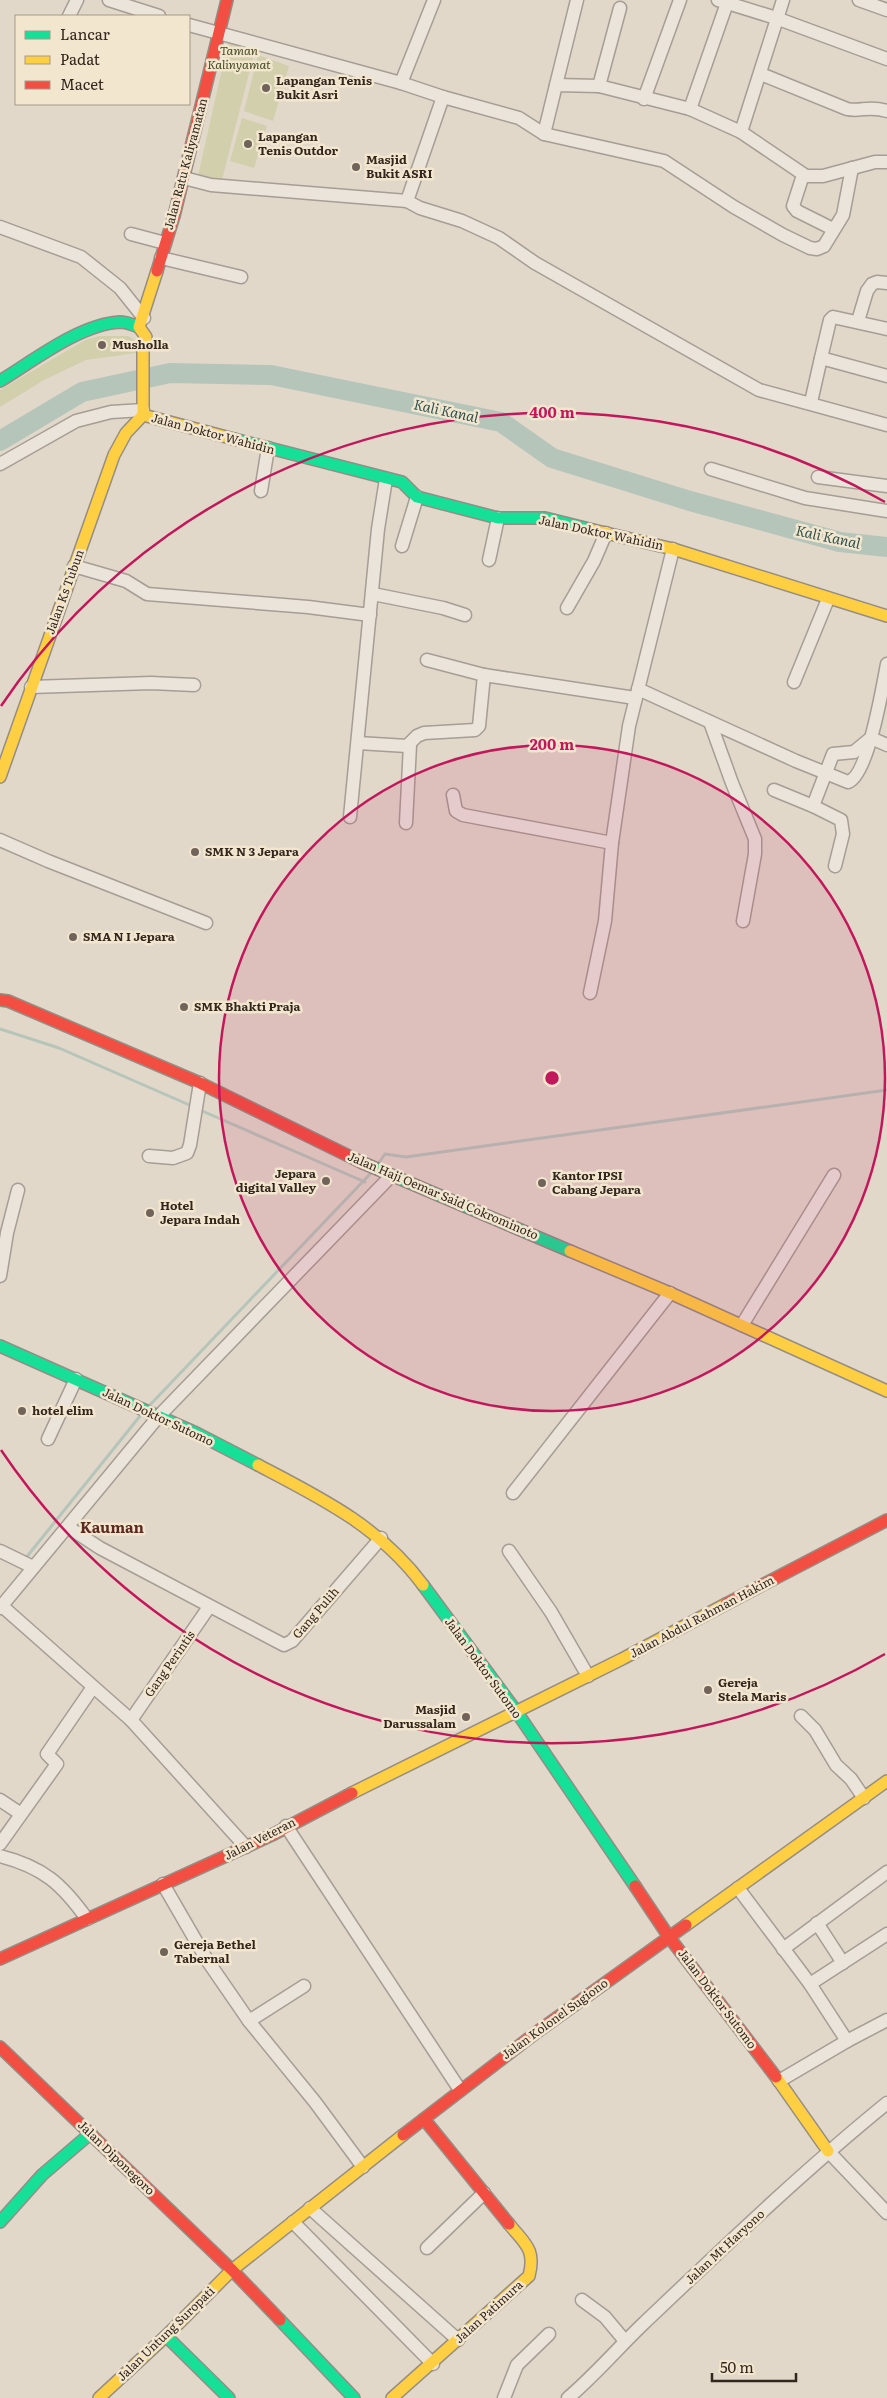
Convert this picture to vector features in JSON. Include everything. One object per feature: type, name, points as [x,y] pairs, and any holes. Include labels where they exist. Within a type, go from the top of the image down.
[{"type":"main road","name":"Jalan Ratu Kaliyamatan","points":[[142,322],[184,178],[227,0]]},
{"type":"main road","points":[[0,382],[68,341],[90,331],[118,322],[142,322],[146,337],[143,348],[143,410]]},
{"type":"main road","name":"Jalan Doktor Wahidin","points":[[143,410],[268,448],[402,482],[417,497],[498,518],[545,518],[673,549],[887,616]]},
{"type":"main road","name":"Jalan Ks Tubun","points":[[0,777],[114,455],[126,433],[143,410]]},
{"type":"main road","name":"Jalan Haji Oemar Said Cokrominoto","points":[[3,998],[200,1083],[388,1175],[670,1293],[887,1392]]},
{"type":"main road","name":"Jalan Doktor Sutomo","points":[[0,1346],[196,1433],[292,1482],[381,1538],[411,1569],[516,1711],[669,1937],[779,2081],[828,2151]]},
{"type":"main road","name":"Jalan Abdul Rahman Hakim","points":[[516,1711],[588,1676],[887,1520]]},
{"type":"main road","name":"Jalan Veteran","points":[[0,1959],[246,1847],[367,1784],[516,1711]]},
{"type":"main road","name":"Jalan Kolonel Sugiono","points":[[232,2270],[460,2090],[887,1781]]},
{"type":"main road","name":"Jalan Diponegoro","points":[[0,2047],[232,2270],[354,2398]]},
{"type":"main road","name":"Jalan Patimura","points":[[392,2398],[433,2364],[529,2276],[532,2270],[530,2250],[424,2119]]},
{"type":"main road","points":[[0,2222],[42,2175],[91,2133]]},
{"type":"main road","name":"Jalan Untung Suropati","points":[[99,2398],[166,2336],[232,2270]]},
{"type":"main road","points":[[166,2336],[229,2398]]},
{"type":"street","points":[[70,15],[77,0]]},
{"type":"street","points":[[109,0],[156,15]]},
{"type":"street","points":[[401,83],[434,0]]},
{"type":"street","points":[[544,134],[577,0]]},
{"type":"street","points":[[644,99],[680,0]]},
{"type":"street","points":[[741,132],[783,0]]},
{"type":"street","points":[[859,0],[887,10]]},
{"type":"street","points":[[690,109],[723,2],[776,18],[887,59]]},
{"type":"street","points":[[599,86],[620,8]]},
{"type":"street","points":[[190,25],[401,83],[519,118],[544,134],[664,161],[734,207],[810,248],[821,248],[843,215],[852,168]]},
{"type":"street","points":[[760,74],[847,109],[871,107],[887,111]]},
{"type":"street","points":[[556,85],[599,86],[644,99],[690,109],[741,132],[803,175],[814,177],[875,162],[887,162]]},
{"type":"street","points":[[408,201],[443,97]]},
{"type":"street","points":[[803,175],[793,206],[797,211],[832,229]]},
{"type":"street","points":[[184,178],[211,184],[408,201],[420,208],[462,221],[499,238],[535,263],[752,387],[811,402],[887,425]]},
{"type":"street","points":[[0,227],[81,257],[120,288],[142,322]]},
{"type":"street","points":[[130,234],[165,243]]},
{"type":"street","points":[[161,258],[241,278]]},
{"type":"street","points":[[858,321],[869,287],[877,282],[887,283]]},
{"type":"street","points":[[811,402],[831,318],[858,321],[887,329]]},
{"type":"street","points":[[821,358],[887,376]]},
{"type":"street","points":[[0,464],[76,420],[112,412],[143,410]]},
{"type":"street","points":[[261,491],[268,448]]},
{"type":"street","points":[[711,469],[799,497],[887,512]]},
{"type":"street","points":[[818,477],[887,486]]},
{"type":"street","points":[[350,817],[378,529],[386,479]]},
{"type":"street","points":[[402,546],[417,497]]},
{"type":"street","points":[[489,560],[498,518]]},
{"type":"street","points":[[567,608],[594,561],[606,533]]},
{"type":"street","points":[[590,993],[605,921],[620,780],[637,694],[673,549]]},
{"type":"street","points":[[74,566],[126,581],[147,594],[308,607],[370,615]]},
{"type":"street","points":[[373,594],[444,608],[464,615]]},
{"type":"street","points":[[794,682],[828,599]]},
{"type":"street","points":[[427,660],[484,675],[637,694],[710,722],[845,781],[853,780],[872,738],[887,664]]},
{"type":"street","points":[[406,823],[410,745],[417,736],[424,733],[470,732],[477,729],[484,675]]},
{"type":"street","points":[[32,687],[151,683],[194,684]]},
{"type":"street","points":[[710,722],[732,784],[756,840],[743,921]]},
{"type":"street","points":[[872,738],[887,744]]},
{"type":"street","points":[[813,806],[824,773],[833,754],[854,752],[872,738]]},
{"type":"street","points":[[358,743],[410,745]]},
{"type":"street","points":[[774,790],[841,820],[844,834],[834,866]]},
{"type":"street","points":[[453,794],[456,811],[463,815],[612,843]]},
{"type":"street","points":[[0,840],[48,861],[206,923]]},
{"type":"street","points":[[150,1156],[174,1158],[187,1154],[200,1083]]},
{"type":"street","points":[[246,1847],[130,1720],[1,1607],[68,1527],[154,1415],[388,1175]]},
{"type":"street","points":[[742,1325],[834,1175]]},
{"type":"street","points":[[0,1276],[7,1233],[18,1190]]},
{"type":"street","points":[[513,1493],[670,1293]]},
{"type":"street","points":[[48,1439],[76,1379]]},
{"type":"street","points":[[68,1527],[100,1548],[209,1607]]},
{"type":"street","name":"Gang Pulih","points":[[209,1607],[276,1642],[286,1644],[292,1641],[381,1538]]},
{"type":"street","points":[[0,1551],[33,1567]]},
{"type":"street","points":[[509,1551],[551,1612],[588,1676]]},
{"type":"street","name":"Gang Perintis","points":[[130,1720],[209,1607]]},
{"type":"street","points":[[0,1844],[58,1764],[47,1754],[93,1687]]},
{"type":"street","points":[[801,1716],[815,1730],[836,1765],[851,1779],[864,1798]]},
{"type":"street","points":[[0,1800],[21,1814]]},
{"type":"street","points":[[286,1826],[460,2090]]},
{"type":"street","points":[[0,1856],[36,1867],[52,1878],[71,1896],[87,1919]]},
{"type":"street","points":[[783,1949],[887,1872]]},
{"type":"street","points":[[163,1884],[207,1960],[249,2021],[315,2102],[363,2167]]},
{"type":"street","points":[[738,1888],[810,1984],[847,2041]]},
{"type":"street","points":[[817,1923],[843,1963]]},
{"type":"street","points":[[810,1984],[887,1934]]},
{"type":"street","points":[[249,2021],[304,1986]]},
{"type":"street","points":[[779,2081],[887,2020]]},
{"type":"street","name":"Jalan Mt Haryono","points":[[568,2398],[828,2151],[887,2103]]},
{"type":"street","points":[[828,2151],[887,2213]]},
{"type":"street","points":[[427,2248],[484,2193]]},
{"type":"street","points":[[310,2208],[458,2340]]},
{"type":"street","points":[[293,2222],[433,2364]]},
{"type":"street","points":[[582,2300],[605,2317],[625,2342]]},
{"type":"street","points":[[504,2398],[517,2365],[549,2334]]},
{"type":"green space","name":"Taman Kalinyamat","points":[[231,40],[255,50],[222,180],[198,176],[228,42]]},
{"type":"green space","name":"Lapangan Tenis Bukit Asri","points":[[258,55],[289,66],[273,121],[244,111]]},
{"type":"green space","name":"Lapangan Tenis Outdor","points":[[242,118],[267,126],[254,168],[230,161]]},
{"type":"green space","points":[[99,336],[128,336],[135,340],[137,353],[86,360],[44,380],[0,407],[0,390],[85,340]]},
{"type":"waterway","name":"Kali Kanal","points":[[0,441],[82,392],[170,373],[271,375],[501,422],[552,458],[690,501],[840,542],[887,547]]},
{"type":"waterway","points":[[0,1029],[59,1048],[194,1107]]},
{"type":"waterway","points":[[378,1164],[385,1154],[406,1157],[887,1090]]},
{"type":"waterway","points":[[200,1110],[365,1182]]},
{"type":"waterway","points":[[149,1406],[371,1173]]},
{"type":"waterway","points":[[25,1559],[140,1416]]},
{"type":"traffic: fast","points":[[0,381],[57,345],[89,329],[120,322],[139,327]]},
{"type":"traffic: fast","points":[[234,439],[402,482],[417,497],[498,518],[545,518],[593,530]]},
{"type":"traffic: fast","points":[[363,1163],[570,1251]]},
{"type":"traffic: fast","points":[[0,1346],[196,1433],[258,1465]]},
{"type":"traffic: fast","points":[[423,1585],[516,1711],[635,1886]]},
{"type":"traffic: fast","points":[[0,2222],[42,2175],[91,2133]]},
{"type":"traffic: fast","points":[[280,2320],[354,2398]]},
{"type":"traffic: fast","points":[[166,2336],[229,2398]]},
{"type":"traffic: slow","points":[[157,271],[139,327],[146,337],[143,347],[143,415],[234,439]]},
{"type":"traffic: slow","points":[[0,777],[114,455],[126,433],[143,415]]},
{"type":"traffic: slow","points":[[593,530],[673,549],[887,616]]},
{"type":"traffic: slow","points":[[570,1251],[670,1293],[887,1391]]},
{"type":"traffic: slow","points":[[258,1465],[348,1515],[388,1546],[423,1585]]},
{"type":"traffic: slow","points":[[352,1793],[622,1659],[726,1604]]},
{"type":"traffic: slow","points":[[686,1925],[887,1781]]},
{"type":"traffic: slow","points":[[776,2077],[828,2151]]},
{"type":"traffic: slow","points":[[99,2398],[166,2336],[232,2270],[403,2135]]},
{"type":"traffic: slow","points":[[392,2398],[529,2276],[531,2259],[528,2247],[509,2224]]},
{"type":"traffic: jam","points":[[157,271],[174,216],[227,0]]},
{"type":"traffic: jam","points":[[0,1000],[8,1001],[200,1083],[363,1163]]},
{"type":"traffic: jam","points":[[726,1604],[887,1520]]},
{"type":"traffic: jam","points":[[0,1959],[272,1835],[352,1793]]},
{"type":"traffic: jam","points":[[635,1886],[669,1937],[776,2077]]},
{"type":"traffic: jam","points":[[403,2135],[537,2032],[686,1925]]},
{"type":"traffic: jam","points":[[0,2047],[232,2270],[280,2320]]},
{"type":"traffic: jam","points":[[424,2119],[509,2224]]},
{"type":"place","name":"Lapangan Tenis Bukit Asri","points":[[266,88]]},
{"type":"place","name":"Lapangan Tenis Outdor","points":[[248,144]]},
{"type":"place","name":"Masjid Bukit ASRI","points":[[356,167]]},
{"type":"place","name":"Musholla","points":[[102,345]]},
{"type":"place","name":"SMK N 3 Jepara","points":[[195,852]]},
{"type":"place","name":"SMA N I Jepara","points":[[73,937]]},
{"type":"place","name":"SMK Bhakti Praja","points":[[184,1007]]},
{"type":"place","name":"Jepara digital Valley","points":[[326,1181]]},
{"type":"place","name":"Kantor IPSI Cabang Jepara","points":[[542,1183]]},
{"type":"place","name":"Hotel Jepara Indah","points":[[150,1213]]},
{"type":"place","name":"hotel elim","points":[[22,1411]]},
{"type":"place","name":"Gereja Stela Maris","points":[[708,1690]]},
{"type":"place","name":"Masjid Darussalam","points":[[466,1717]]},
{"type":"place","name":"Gereja Bethel Tabernal","points":[[164,1952]]},
{"type":"district","name":"Kauman","points":[[112,1528]]}]
